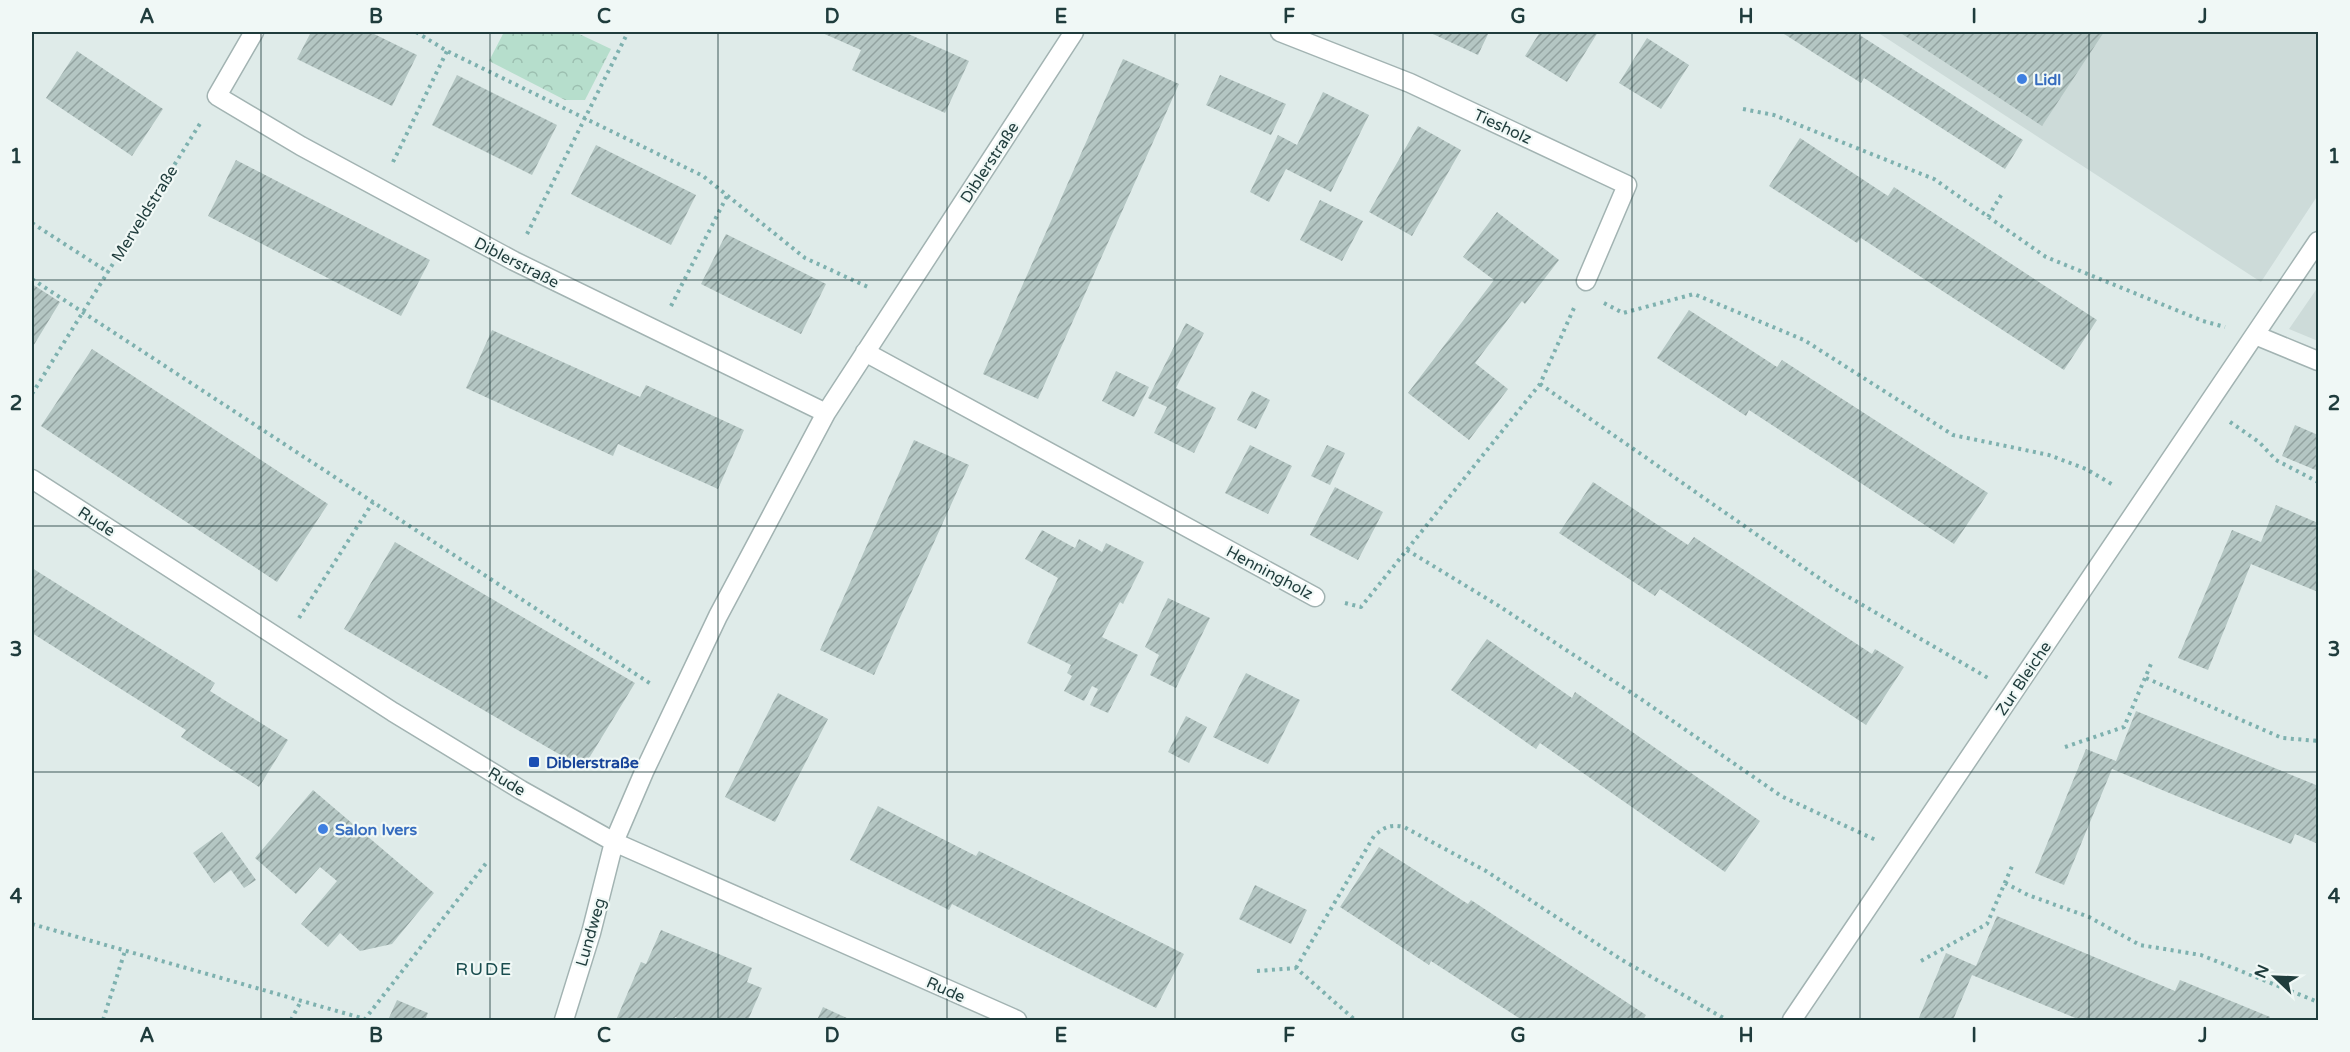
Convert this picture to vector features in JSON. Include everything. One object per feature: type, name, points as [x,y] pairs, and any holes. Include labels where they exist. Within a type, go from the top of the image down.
[{"type":"street","points":[[217,96],[254,32]]},
{"type":"street","name":"Diblerstraße","points":[[614,842],[718,616],[826,413],[1071,32]]},
{"type":"street","name":"Tiesholz","points":[[1280,32],[1410,83],[1627,185],[1584,287]]},
{"type":"street","name":"Diblerstraße","points":[[217,96],[379,190],[514,261],[826,413]]},
{"type":"street","name":"Zur Bleiche","points":[[1792,1020],[2319,241]]},
{"type":"street","points":[[2255,335],[2319,361]]},
{"type":"street","name":"Henningholz","points":[[865,352],[1315,597]]},
{"type":"street","name":"Rude","points":[[32,479],[393,712],[521,790],[614,842],[1017,1020]]},
{"type":"street","name":"Lundweg","points":[[564,1020],[591,933],[614,842]]},
{"type":"path","points":[[416,32],[447,51],[703,176],[805,258],[898,302]]},
{"type":"path","points":[[514,261],[627,32]]},
{"type":"path","points":[[379,190],[447,51]]},
{"type":"path","name":"Merveldstraße","points":[[32,393],[217,96]]},
{"type":"path","points":[[1743,109],[1774,115],[1934,179],[2046,257],[2203,321],[2255,335]]},
{"type":"path","points":[[1988,217],[2003,192]]},
{"type":"path","points":[[659,331],[727,196]]},
{"type":"path","points":[[32,222],[108,272]]},
{"type":"path","points":[[32,279],[677,701]]},
{"type":"path","points":[[1584,287],[1623,313],[1694,294],[1804,340],[1953,435],[2049,455],[2086,469],[2141,502]]},
{"type":"path","name":"Henningholz","points":[[1315,597],[1361,607],[1540,384],[1584,287]]},
{"type":"path","points":[[1540,384],[1835,589],[2013,693]]},
{"type":"path","points":[[2206,406],[2259,442],[2276,460],[2319,482]]},
{"type":"path","points":[[284,642],[373,502]]},
{"type":"path","points":[[1407,550],[1499,606],[1641,699],[1781,796],[1905,853]]},
{"type":"path","points":[[2065,747],[2124,727],[2151,664]]},
{"type":"path","points":[[2146,678],[2282,738],[2319,741]]},
{"type":"path","points":[[1296,968],[1374,836],[1382,829],[1393,825],[1404,827],[1485,871],[1622,960],[1727,1020]]},
{"type":"path","points":[[32,924],[365,1019],[487,862]]},
{"type":"path","points":[[1921,961],[1987,924],[2013,864]]},
{"type":"path","points":[[2005,883],[2028,895],[2090,917],[2140,945],[2201,955],[2319,1002]]},
{"type":"path","points":[[103,1020],[125,951]]},
{"type":"path","points":[[1257,971],[1296,968],[1345,1014],[1355,1020]]},
{"type":"path","points":[[291,1020],[301,1001]]},
{"type":"shaded area","points":[[1877,32],[2318,32],[2318,195],[2261,282]]},
{"type":"shaded area","points":[[2318,287],[2318,341],[2289,329]]},
{"type":"green space","points":[[504,32],[575,32],[611,49],[585,100],[565,100],[489,61]]},
{"type":"building","points":[[311,32],[370,32],[417,55],[392,106],[297,59]]},
{"type":"building","points":[[820,32],[904,32],[969,61],[945,113],[852,70],[861,50]]},
{"type":"building","points":[[1434,32],[1489,32],[1478,55],[1433,34]]},
{"type":"building","points":[[1540,32],[1598,32],[1567,82],[1525,56]]},
{"type":"building","points":[[1781,32],[1855,32],[2023,140],[2005,169],[1864,78],[1861,83]]},
{"type":"building","name":"Lidl","points":[[1899,32],[2104,32],[2042,126]]},
{"type":"building","points":[[1647,38],[1689,65],[1661,109],[1619,83]]},
{"type":"building","points":[[77,51],[163,109],[132,156],[46,98]]},
{"type":"building","points":[[1123,59],[1179,84],[1038,399],[983,374]]},
{"type":"building","points":[[457,75],[557,125],[532,175],[432,125]]},
{"type":"building","points":[[1220,75],[1286,104],[1271,135],[1206,105]]},
{"type":"building","points":[[1323,92],[1369,115],[1331,192],[1286,169],[1269,202],[1250,192],[1278,135],[1297,145]]},
{"type":"building","points":[[1418,126],[1461,150],[1412,236],[1369,212]]},
{"type":"building","points":[[1800,138],[1888,196],[1894,187],[2097,320],[2064,370],[1861,238],[1857,243],[1769,186]]},
{"type":"building","points":[[596,145],[696,195],[671,245],[571,194]]},
{"type":"building","points":[[236,160],[430,260],[401,316],[208,216]]},
{"type":"building","points":[[1320,200],[1363,221],[1342,261],[1300,240]]},
{"type":"building","points":[[1497,212],[1559,260],[1525,304],[1522,301],[1475,363],[1508,389],[1469,440],[1408,393],[1494,280],[1463,257]]},
{"type":"building","points":[[726,234],[826,284],[801,334],[701,284]]},
{"type":"building","points":[[32,284],[60,302],[32,348]]},
{"type":"building","points":[[1689,310],[1777,367],[1782,360],[1988,493],[1954,544],[1749,410],[1746,416],[1657,358]]},
{"type":"building","points":[[1186,323],[1204,333],[1176,388],[1216,408],[1194,453],[1154,433],[1167,407],[1148,398]]},
{"type":"building","points":[[492,330],[640,397],[646,385],[744,430],[718,489],[618,444],[613,456],[466,388]]},
{"type":"building","points":[[92,349],[328,504],[277,582],[41,426]]},
{"type":"building","points":[[1116,371],[1149,387],[1134,417],[1102,401]]},
{"type":"building","points":[[1252,391],[1270,400],[1256,429],[1237,420]]},
{"type":"building","points":[[2295,425],[2318,435],[2318,471],[2282,456]]},
{"type":"building","points":[[914,440],[969,465],[874,675],[820,650]]},
{"type":"building","points":[[1250,445],[1292,466],[1268,514],[1225,493]]},
{"type":"building","points":[[1327,445],[1345,453],[1330,485],[1311,476]]},
{"type":"building","points":[[1593,482],[1688,545],[1694,537],[1872,654],[1875,649],[1904,667],[1866,725],[1660,589],[1655,596],[1559,533]]},
{"type":"building","points":[[1335,487],[1383,512],[1358,560],[1310,535]]},
{"type":"building","points":[[2276,505],[2318,523],[2318,592],[2251,564],[2208,670],[2178,658],[2232,530],[2261,542]]},
{"type":"building","points":[[1042,530],[1075,548],[1079,539],[1102,552],[1106,543],[1144,562],[1123,604],[1120,602],[1102,637],[1138,655],[1108,713],[1090,705],[1098,689],[1092,686],[1084,701],[1064,691],[1072,676],[1067,673],[1071,665],[1027,643],[1058,578],[1025,559]]},
{"type":"building","points":[[395,542],[635,683],[583,768],[344,629]]},
{"type":"building","points":[[32,568],[215,683],[210,691],[288,740],[259,787],[181,737],[186,730],[32,633]]},
{"type":"building","points":[[1168,598],[1210,618],[1176,688],[1150,675],[1159,655],[1145,647]]},
{"type":"building","points":[[1487,639],[1572,698],[1575,692],[1760,821],[1725,872],[1540,743],[1536,749],[1451,690]]},
{"type":"building","points":[[1246,673],[1300,700],[1268,764],[1213,737]]},
{"type":"building","points":[[778,693],[828,719],[775,822],[725,797]]},
{"type":"building","points":[[2136,711],[2316,785],[2318,779],[2318,844],[2295,834],[2291,844],[2112,769],[2064,885],[2035,873],[2086,749],[2116,761]]},
{"type":"building","points":[[1186,716],[1207,727],[1189,763],[1168,752]]},
{"type":"building","points":[[313,790],[434,893],[392,944],[360,951],[340,933],[328,947],[301,924],[337,881],[320,867],[296,894],[255,858]]},
{"type":"building","points":[[878,806],[976,856],[979,851],[1184,954],[1156,1008],[952,904],[949,910],[850,860]]},
{"type":"building","points":[[222,832],[256,880],[244,888],[231,870],[214,883],[193,853]]},
{"type":"building","points":[[1379,847],[1468,904],[1471,900],[1646,1015],[1643,1020],[1522,1020],[1431,961],[1429,965],[1340,907]]},
{"type":"building","points":[[1255,885],[1307,910],[1291,944],[1239,919]]},
{"type":"building","points":[[1997,916],[2175,991],[2180,980],[2270,1017],[2268,1020],[2080,1020],[1972,975],[1953,1020],[1918,1020],[1946,953],[1976,966]]},
{"type":"building","points":[[661,930],[752,968],[747,982],[762,988],[748,1020],[682,1020],[675,1017],[674,1020],[616,1020],[641,962],[646,964]]},
{"type":"building","points":[[397,1000],[428,1013],[425,1020],[388,1020]]},
{"type":"building","points":[[823,1007],[851,1020],[817,1020]]},
{"type":"place","name":"Lidl","points":[[2022,79]]},
{"type":"place","name":"Diblerstraße","points":[[534,762]]},
{"type":"place","name":"Salon Ivers","points":[[323,829]]},
{"type":"district","name":"RUDE","points":[[484,969]]}]
